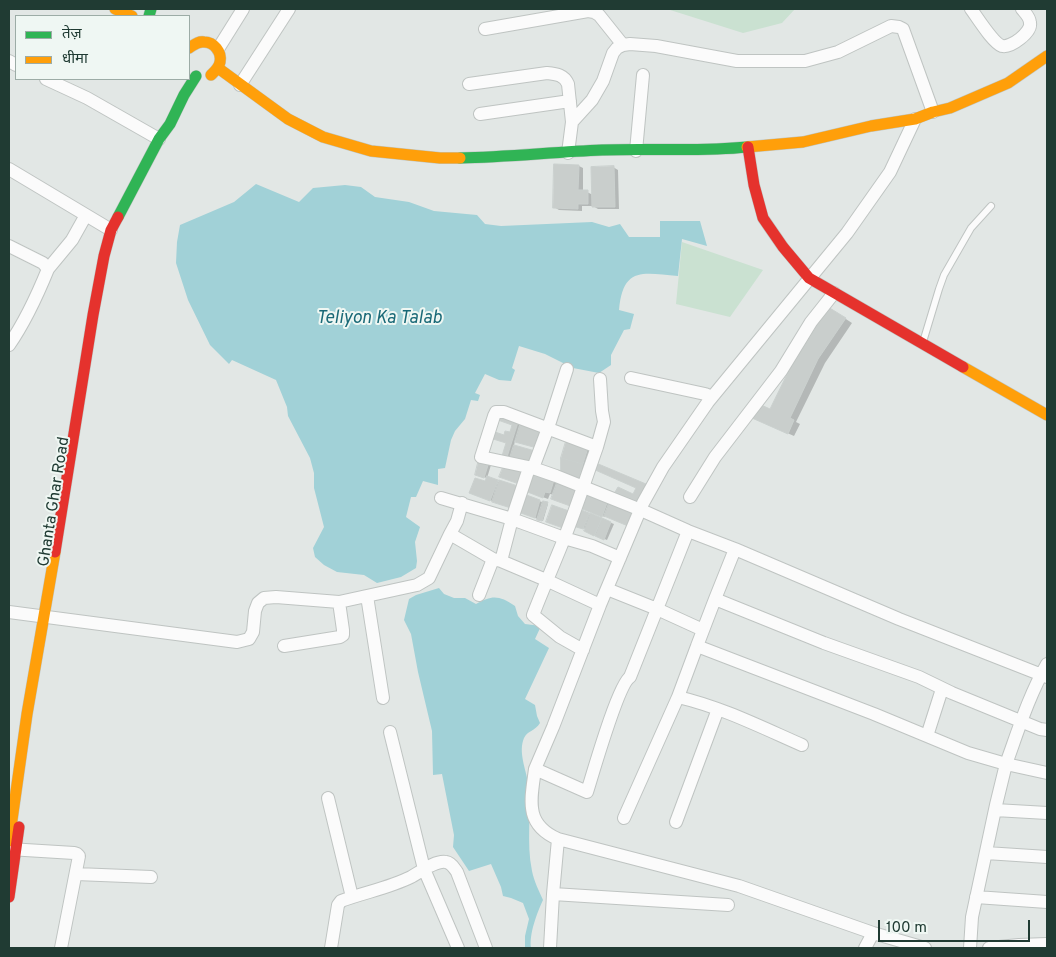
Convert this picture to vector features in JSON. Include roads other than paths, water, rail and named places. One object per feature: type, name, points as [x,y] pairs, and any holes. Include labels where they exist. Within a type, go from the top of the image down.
[{"type":"street","points":[[115,9],[130,15]]},
{"type":"street","points":[[218,49],[243,9]]},
{"type":"street","points":[[240,85],[289,9]]},
{"type":"street","points":[[971,9],[996,42],[1002,46],[1014,43],[1030,28],[1029,18],[1022,9]]},
{"type":"street","points":[[485,29],[581,12],[594,12],[599,15],[623,45]]},
{"type":"street","points":[[572,122],[592,100],[614,53],[617,48],[623,45],[656,46],[737,61],[806,60],[838,52],[891,26],[899,27],[903,30],[933,112]]},
{"type":"street","points":[[190,47],[199,41],[206,41],[213,44],[221,55],[221,62],[212,74],[204,77],[192,73]]},
{"type":"street","points":[[218,68],[288,118],[323,137],[371,151],[440,158],[603,150],[720,150],[802,142],[871,126],[915,119],[950,108],[1008,83],[1047,56]]},
{"type":"street","points":[[469,84],[547,73],[556,74],[566,79],[572,122],[568,153]]},
{"type":"street","points":[[636,151],[643,75]]},
{"type":"street","points":[[48,80],[87,98],[159,139]]},
{"type":"street","name":"Ghanta Ghar Road","points":[[48,618],[93,315],[104,256],[111,230],[159,139],[170,124],[190,80]]},
{"type":"street","points":[[480,114],[570,100]]},
{"type":"street","points":[[915,119],[890,172],[847,233],[712,397],[663,467],[643,503],[600,605],[553,727],[534,768],[531,799],[534,819],[540,828],[558,840],[739,886],[873,933],[925,948]]},
{"type":"street","name":"Ghanta Ghar Road","points":[[9,896],[11,846],[27,714],[76,473],[113,260],[118,240],[166,142],[170,124]]},
{"type":"street","points":[[748,147],[754,184],[764,218],[783,247],[809,278],[1047,415]]},
{"type":"street","points":[[9,169],[111,230]]},
{"type":"street","points":[[9,345],[39,292],[48,269],[72,240],[86,215]]},
{"type":"street","points":[[9,246],[43,262],[48,269]]},
{"type":"street","points":[[690,497],[715,457],[781,371],[811,322],[834,293]]},
{"type":"street","points":[[479,595],[497,560],[548,428],[567,369]]},
{"type":"street","points":[[631,378],[712,397]]},
{"type":"street","points":[[583,650],[560,637],[533,614],[564,538],[597,447],[604,422],[600,379]]},
{"type":"street","points":[[597,447],[504,412],[496,412],[481,457],[531,468],[583,487],[899,619],[1045,672],[1022,721],[1006,764],[972,917],[970,948]]},
{"type":"street","points":[[441,498],[512,519],[592,546],[620,558]]},
{"type":"street","points":[[9,612],[237,642],[249,639],[253,632],[254,611],[258,603],[264,598],[276,596],[339,602],[417,585],[429,578],[457,520],[462,503]]},
{"type":"street","points":[[534,768],[587,792],[618,698],[626,680],[630,677],[688,531]]},
{"type":"street","points":[[450,534],[497,560],[600,605]]},
{"type":"street","points":[[624,818],[678,697],[714,599],[735,549]]},
{"type":"street","points":[[607,589],[703,630]]},
{"type":"street","points":[[367,596],[383,698]]},
{"type":"street","points":[[714,599],[824,643],[919,677],[942,689],[1040,729],[1047,730]]},
{"type":"street","points":[[284,646],[343,635],[339,602]]},
{"type":"street","points":[[697,646],[874,714],[968,753],[1047,773]]},
{"type":"street","points":[[927,736],[942,689]]},
{"type":"street","points":[[678,697],[698,701],[802,745]]},
{"type":"street","points":[[676,822],[718,709]]},
{"type":"street","points":[[390,732],[424,869],[458,948]]},
{"type":"street","points":[[328,798],[352,897]]},
{"type":"street","points":[[995,810],[1047,813]]},
{"type":"street","points":[[550,948],[558,840]]},
{"type":"street","points":[[11,846],[74,852],[79,856],[62,948]]},
{"type":"street","points":[[986,853],[1047,857]]},
{"type":"street","points":[[331,948],[338,905],[342,901],[398,883],[440,862],[447,862],[452,864],[457,872],[486,948]]},
{"type":"street","points":[[76,874],[151,877]]},
{"type":"street","points":[[553,894],[728,905]]},
{"type":"street","points":[[976,897],[1047,902]]},
{"type":"street","points":[[865,948],[873,933]]},
{"type":"street","points":[[989,948],[1045,945]]},
{"type":"lane","points":[[923,344],[944,275],[971,228],[991,206]]},
{"type":"water","name":"Teliyon Ka Talab","points":[[256,184],[299,202],[313,188],[345,185],[361,187],[375,197],[409,202],[434,211],[477,215],[485,224],[501,226],[592,222],[609,227],[620,224],[629,237],[660,237],[660,221],[700,221],[707,246],[682,239],[678,276],[645,274],[637,275],[630,279],[621,296],[619,310],[634,314],[630,329],[624,330],[611,355],[611,365],[599,373],[573,368],[545,354],[519,346],[512,368],[515,370],[511,381],[499,380],[485,374],[475,393],[480,395],[478,401],[471,400],[465,419],[455,431],[451,440],[445,468],[438,469],[438,485],[423,481],[416,497],[411,497],[406,517],[420,527],[415,542],[416,568],[401,577],[377,583],[364,575],[337,572],[324,565],[315,557],[313,548],[324,527],[314,488],[314,473],[310,458],[288,416],[287,407],[276,380],[232,360],[229,364],[210,345],[188,300],[176,263],[180,225],[234,202]]},
{"type":"water","points":[[439,588],[444,594],[454,598],[465,598],[476,604],[491,598],[500,598],[509,602],[515,606],[518,616],[525,624],[541,626],[535,639],[549,648],[525,699],[535,705],[540,723],[525,736],[522,743],[529,794],[530,860],[534,878],[543,900],[532,930],[531,948],[525,948],[525,936],[529,919],[523,903],[503,896],[491,864],[469,871],[453,847],[454,835],[442,774],[433,775],[432,731],[411,634],[404,620],[409,599]]}]
